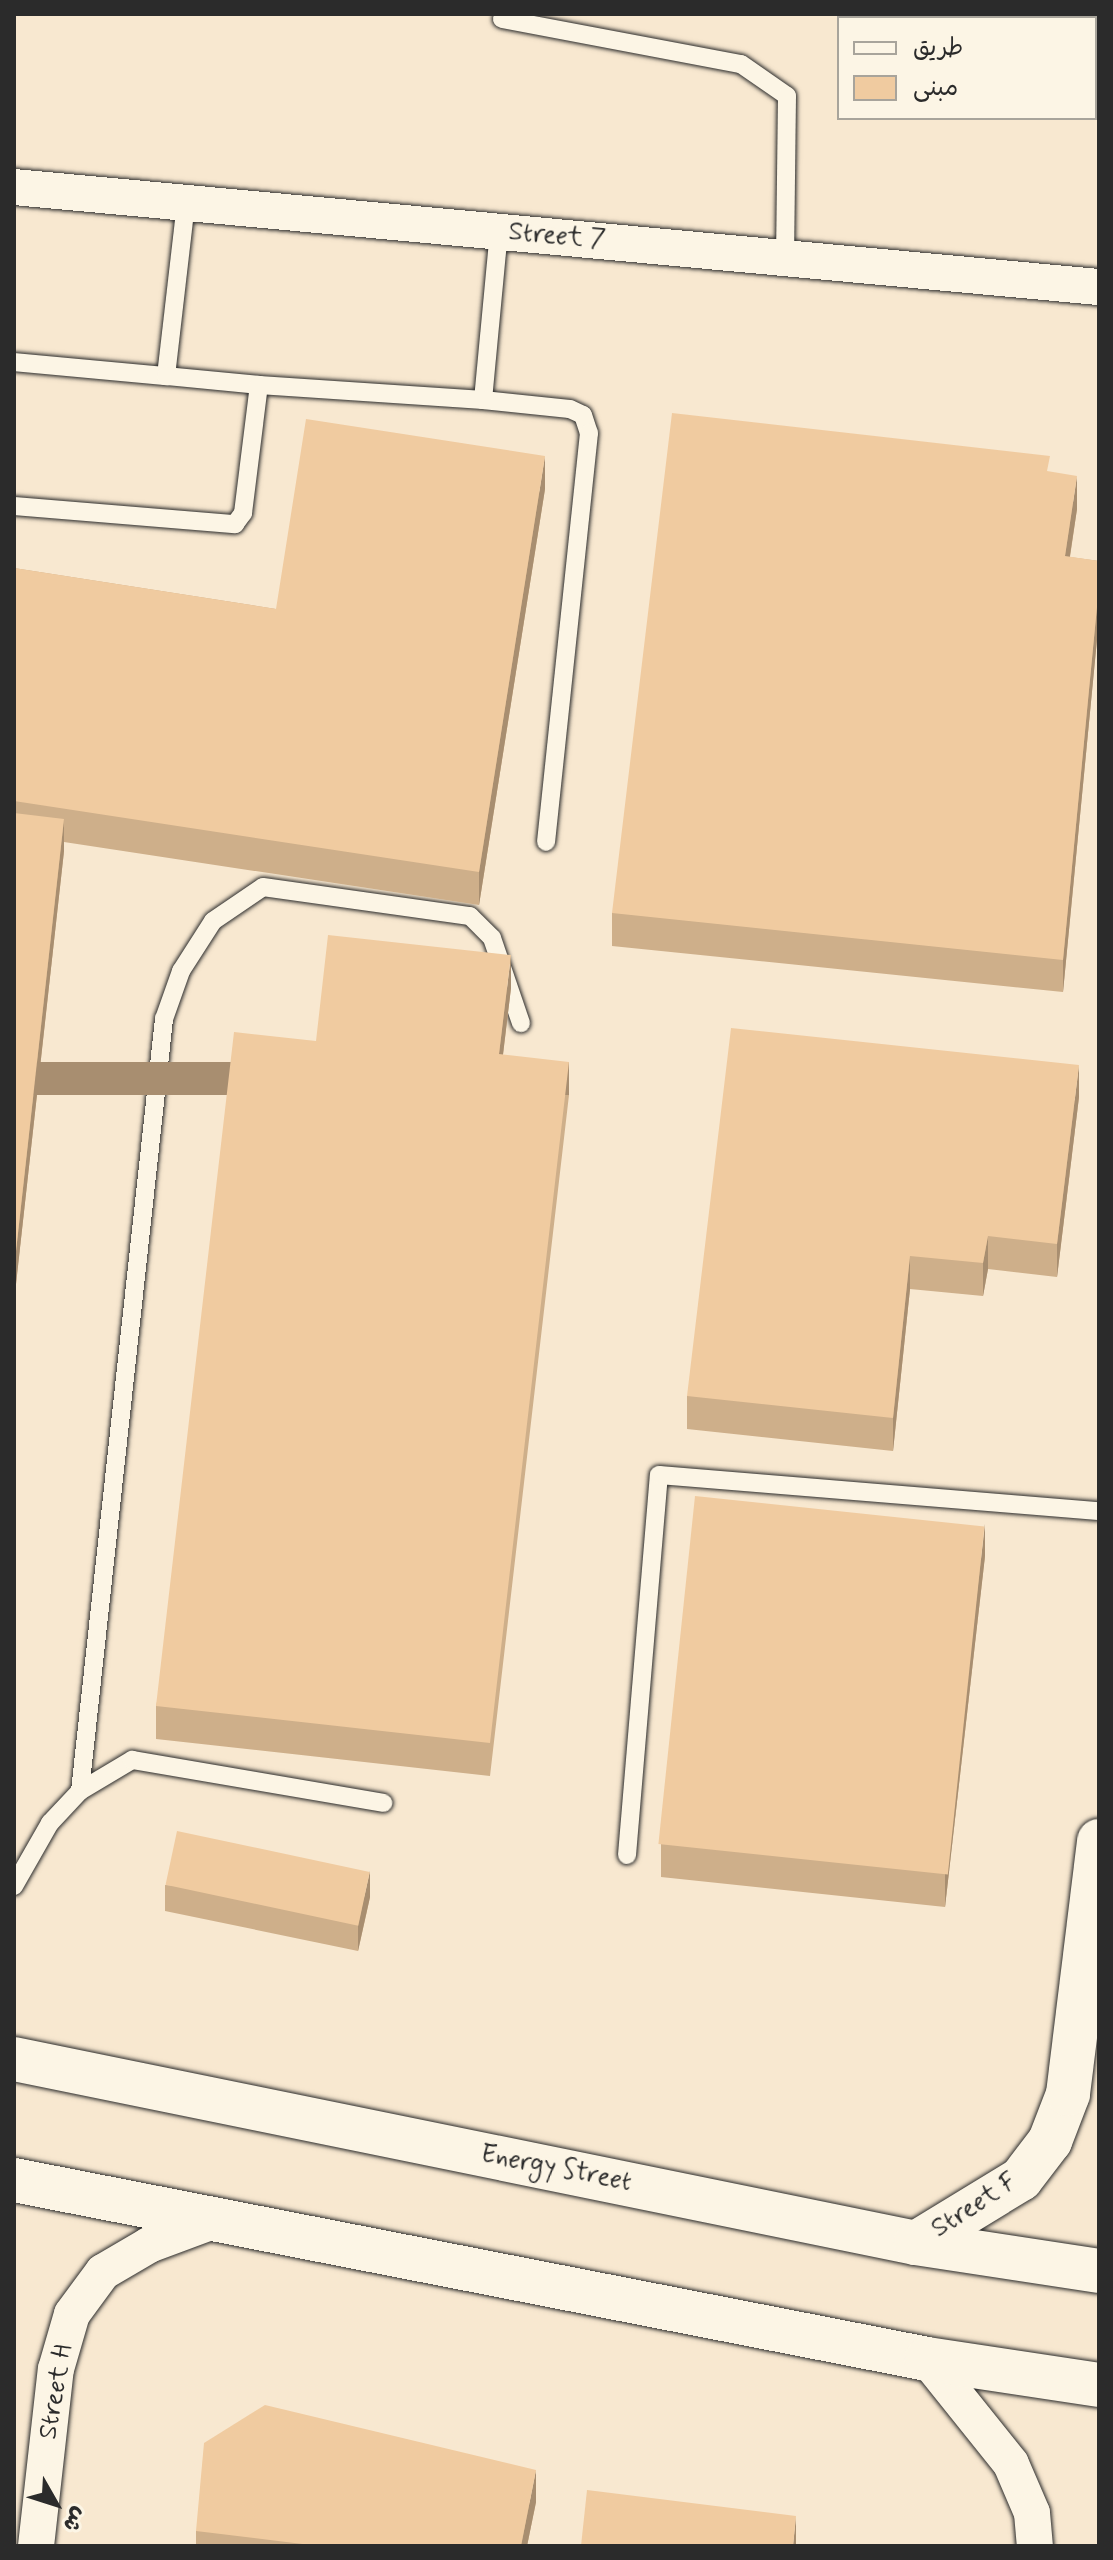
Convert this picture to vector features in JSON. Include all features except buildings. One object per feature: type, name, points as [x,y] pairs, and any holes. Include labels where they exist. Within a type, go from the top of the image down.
[{"type":"main road","name":"Street F","points":[[916,2243],[1021,2179],[1050,2141],[1068,2094],[1099,1841]]},
{"type":"main road","name":"Energy Street","points":[[14,2059],[916,2243],[1099,2271]]},
{"type":"main road","points":[[14,2180],[211,2222],[927,2359],[1099,2385]]},
{"type":"street","name":"Street 7","points":[[14,187],[1099,287]]},
{"type":"street","name":"Street H","points":[[36,2546],[56,2369],[72,2314],[103,2272],[149,2245],[211,2222]]},
{"type":"street","points":[[927,2359],[1011,2464],[1032,2513],[1035,2546]]},
{"type":"lane","points":[[502,19],[741,64],[787,96],[785,258]]},
{"type":"lane","points":[[166,376],[186,203]]},
{"type":"lane","points":[[483,400],[499,232]]},
{"type":"lane","points":[[14,362],[259,385],[483,400],[570,409],[583,415],[589,433],[546,842]]},
{"type":"lane","points":[[14,506],[235,524],[243,513],[259,385]]},
{"type":"lane","points":[[80,1791],[164,1019],[181,971],[213,921],[263,887],[470,916],[492,938],[521,1023]]},
{"type":"lane","points":[[627,1855],[659,1475],[1099,1511]]},
{"type":"lane","points":[[14,1886],[50,1823],[80,1791],[132,1760],[383,1803]]},
{"type":"shaded area","points":[[14,14],[1099,14],[1099,2546],[14,2546]]}]
